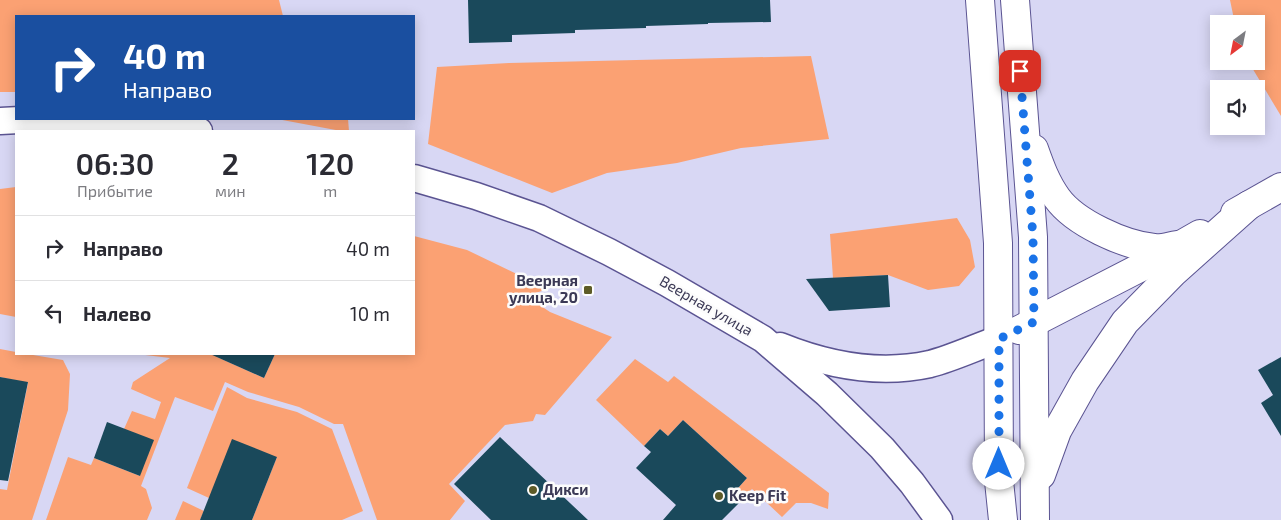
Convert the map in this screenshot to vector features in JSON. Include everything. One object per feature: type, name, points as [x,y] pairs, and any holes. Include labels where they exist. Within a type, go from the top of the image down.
[{"type":"street","points":[[980,0],[998,243],[999,481],[1002,520]]},
{"type":"street","points":[[1015,0],[1033,237],[1036,520]]},
{"type":"street","points":[[0,121],[74,120],[189,130]]},
{"type":"street","points":[[1024,125],[1043,174],[1057,198],[1072,214],[1128,243],[1156,248],[1181,244]]},
{"type":"street","name":"Веерная улица","points":[[415,178],[476,196],[539,218],[667,283],[763,339],[827,394],[882,448],[912,483],[939,520]]},
{"type":"street","points":[[763,339],[802,355],[851,366],[898,369],[932,363],[999,339],[1034,322],[1151,262],[1281,187]]},
{"type":"street","points":[[1035,493],[1057,431],[1085,381],[1125,322],[1174,272],[1249,205]]},
{"type":"shaded area","points":[[0,0],[279,0],[283,15],[15,15],[15,92],[0,92]]},
{"type":"shaded area","points":[[1230,0],[1281,0],[1281,116],[1265,89],[1265,80],[1259,80],[1253,70],[1265,70],[1265,15],[1233,15]]},
{"type":"shaded area","points":[[811,56],[829,139],[741,148],[677,163],[607,173],[552,193],[428,144],[437,67],[509,63]]},
{"type":"shaded area","points":[[282,120],[348,120],[349,130],[336,130]]},
{"type":"shaded area","points":[[15,187],[15,317],[0,314],[0,189]]},
{"type":"shaded area","points":[[957,218],[970,240],[975,267],[959,286],[928,290],[888,275],[833,278],[830,234]]},
{"type":"shaded area","points":[[415,236],[467,250],[548,289],[526,296],[550,312],[612,337],[545,415],[536,414],[533,421],[505,425],[449,484],[465,501],[450,520],[377,520],[343,424],[334,424],[299,407],[248,392],[225,382],[213,411],[175,397],[141,486],[146,489],[152,508],[147,520],[46,520],[68,457],[91,465],[94,458],[140,476],[124,429],[132,411],[155,419],[161,402],[131,389],[133,382],[170,358],[145,355],[218,355],[217,357],[264,378],[275,355],[415,355]]},
{"type":"shaded area","points":[[0,349],[15,352],[15,355],[33,355],[63,360],[70,374],[68,410],[32,520],[0,520],[0,489],[7,490],[28,383],[0,377]]},
{"type":"shaded area","points":[[635,359],[668,382],[674,376],[829,493],[828,509],[811,503],[796,503],[782,517],[752,489],[739,503],[731,496],[747,478],[683,420],[668,436],[660,429],[644,446],[596,400]]},
{"type":"shaded area","points":[[227,387],[247,398],[297,412],[332,429],[363,511],[342,520],[252,520],[277,457],[209,498],[187,488]]},
{"type":"shaded area","points":[[183,501],[204,511],[200,520],[175,520]]},
{"type":"building","points":[[468,0],[770,0],[771,22],[708,23],[646,26],[646,28],[575,30],[575,33],[512,35],[512,42],[469,43]]},
{"type":"building","points":[[888,275],[890,307],[829,311],[806,279]]},
{"type":"building","points":[[212,355],[275,355],[264,378]]},
{"type":"building","points":[[1281,357],[1281,436],[1261,403],[1273,395],[1258,370]]},
{"type":"building","points":[[0,377],[28,382],[8,481],[0,480]]},
{"type":"building","points":[[683,420],[747,478],[731,496],[739,503],[722,520],[663,520],[676,505],[636,468],[651,452],[644,446],[660,429],[668,436]]},
{"type":"building","points":[[107,422],[154,440],[140,476],[94,458]]},
{"type":"building","points":[[500,437],[588,520],[491,520],[454,484]]},
{"type":"building","points":[[232,439],[277,457],[252,520],[200,520]]},
{"type":"place","name":"Веерная улица, 20","points":[[588,290]]},
{"type":"place","name":"Дикси","points":[[533,490]]},
{"type":"place","name":"Keep Fit","points":[[719,496]]},
{"type":"route","points":[[999,464],[999,339],[1034,322],[1033,237],[1020,71]]}]
